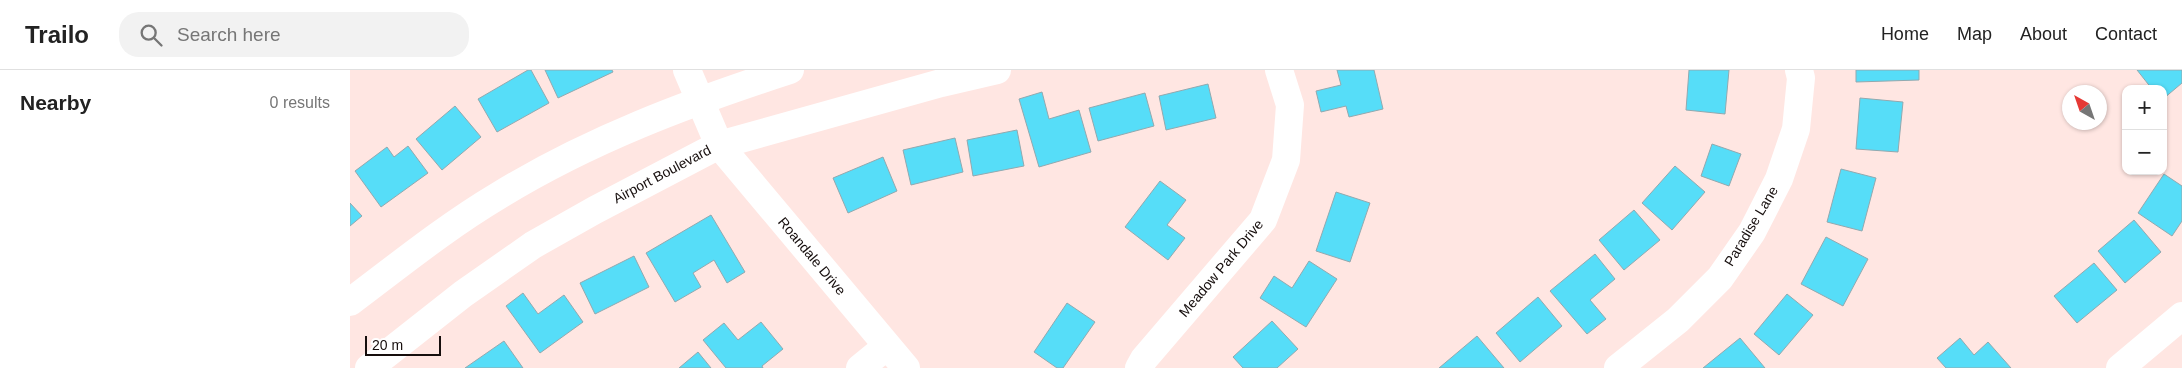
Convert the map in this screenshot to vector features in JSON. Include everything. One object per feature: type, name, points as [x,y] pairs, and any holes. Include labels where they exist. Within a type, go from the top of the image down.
[{"type":"street","name":"Roandale Drive","points":[[687,70],[718,145],[906,368]]},
{"type":"street","points":[[350,302],[497,196],[576,153],[632,126],[700,99],[790,70]]},
{"type":"street","name":"Airport Boulevard","points":[[369,368],[463,294],[533,245],[718,145],[941,83],[997,70]]},
{"type":"street","name":"Meadow Park Drive","points":[[1139,368],[1144,359],[1263,220],[1286,160],[1290,105],[1278,70]]},
{"type":"street","name":"Paradise Lane","points":[[1618,368],[1678,320],[1720,278],[1752,232],[1779,179],[1796,129],[1801,78],[1800,70]]},
{"type":"street","points":[[2120,368],[2182,316]]},
{"type":"street","points":[[860,368],[887,346]]},
{"type":"building","points":[[531,70],[549,103],[497,132],[478,99]]},
{"type":"building","points":[[545,70],[612,70],[613,72],[558,98]]},
{"type":"building","points":[[1337,70],[1374,70],[1383,109],[1349,117],[1346,106],[1321,112],[1316,91],[1341,85]]},
{"type":"building","points":[[1689,70],[1729,70],[1725,114],[1686,110]]},
{"type":"building","points":[[1856,70],[1919,70],[1919,80],[1856,82]]},
{"type":"building","points":[[2137,70],[2182,70],[2182,83],[2167,96],[2167,85],[2149,85]]},
{"type":"building","points":[[1208,84],[1216,118],[1166,130],[1159,96]]},
{"type":"building","points":[[1042,92],[1049,119],[1079,110],[1091,152],[1039,167],[1019,99]]},
{"type":"building","points":[[1145,93],[1154,126],[1098,141],[1089,108]]},
{"type":"building","points":[[1860,98],[1903,102],[1898,152],[1856,149]]},
{"type":"building","points":[[455,106],[481,137],[442,170],[416,139]]},
{"type":"building","points":[[1017,130],[1024,166],[973,176],[967,140]]},
{"type":"building","points":[[955,138],[963,172],[911,185],[903,150]]},
{"type":"building","points":[[1712,144],[1741,154],[1729,186],[1701,176]]},
{"type":"building","points":[[408,146],[428,173],[381,207],[355,171],[387,147],[394,157]]},
{"type":"building","points":[[883,157],[897,191],[848,213],[833,178]]},
{"type":"building","points":[[1675,166],[1705,192],[1672,230],[1642,203]]},
{"type":"building","points":[[1841,169],[1876,178],[1862,231],[1827,222]]},
{"type":"building","points":[[2163,175],[2182,186],[2182,221],[2172,236],[2138,213]]},
{"type":"building","points":[[1160,181],[1186,200],[1167,225],[1185,238],[1168,260],[1125,227]]},
{"type":"building","points":[[1336,192],[1370,203],[1350,262],[1316,251]]},
{"type":"building","points":[[350,203],[362,216],[350,226]]},
{"type":"building","points":[[1634,210],[1660,240],[1624,270],[1599,240]]},
{"type":"building","points":[[711,215],[745,272],[727,283],[714,260],[693,273],[701,287],[675,302],[646,253]]},
{"type":"building","points":[[2134,220],[2161,252],[2125,283],[2098,251]]},
{"type":"building","points":[[1826,237],[1868,259],[1843,306],[1801,284]]},
{"type":"building","points":[[1595,254],[1615,279],[1590,300],[1606,319],[1587,334],[1550,291]]},
{"type":"building","points":[[634,256],[649,287],[595,314],[580,283]]},
{"type":"building","points":[[1309,261],[1337,279],[1306,327],[1260,298],[1274,276],[1292,288]]},
{"type":"building","points":[[2094,263],[2117,290],[2077,323],[2054,296]]},
{"type":"building","points":[[523,293],[538,314],[564,295],[583,322],[540,353],[506,306]]},
{"type":"building","points":[[1787,294],[1813,315],[1779,355],[1754,334]]},
{"type":"building","points":[[1538,297],[1562,326],[1520,362],[1496,333]]},
{"type":"building","points":[[1067,303],[1095,322],[1063,368],[1057,368],[1034,352]]},
{"type":"building","points":[[1272,321],[1298,349],[1277,368],[1243,368],[1233,357]]},
{"type":"building","points":[[761,322],[783,349],[762,366],[763,368],[726,368],[703,340],[724,323],[738,340]]},
{"type":"building","points":[[1477,336],[1504,368],[1439,368]]},
{"type":"building","points":[[1740,338],[1765,368],[1703,368]]},
{"type":"building","points":[[1960,338],[1974,355],[1988,342],[2011,368],[1946,368],[1937,358]]},
{"type":"building","points":[[504,341],[523,368],[465,368]]},
{"type":"building","points":[[698,352],[711,368],[679,368]]}]
